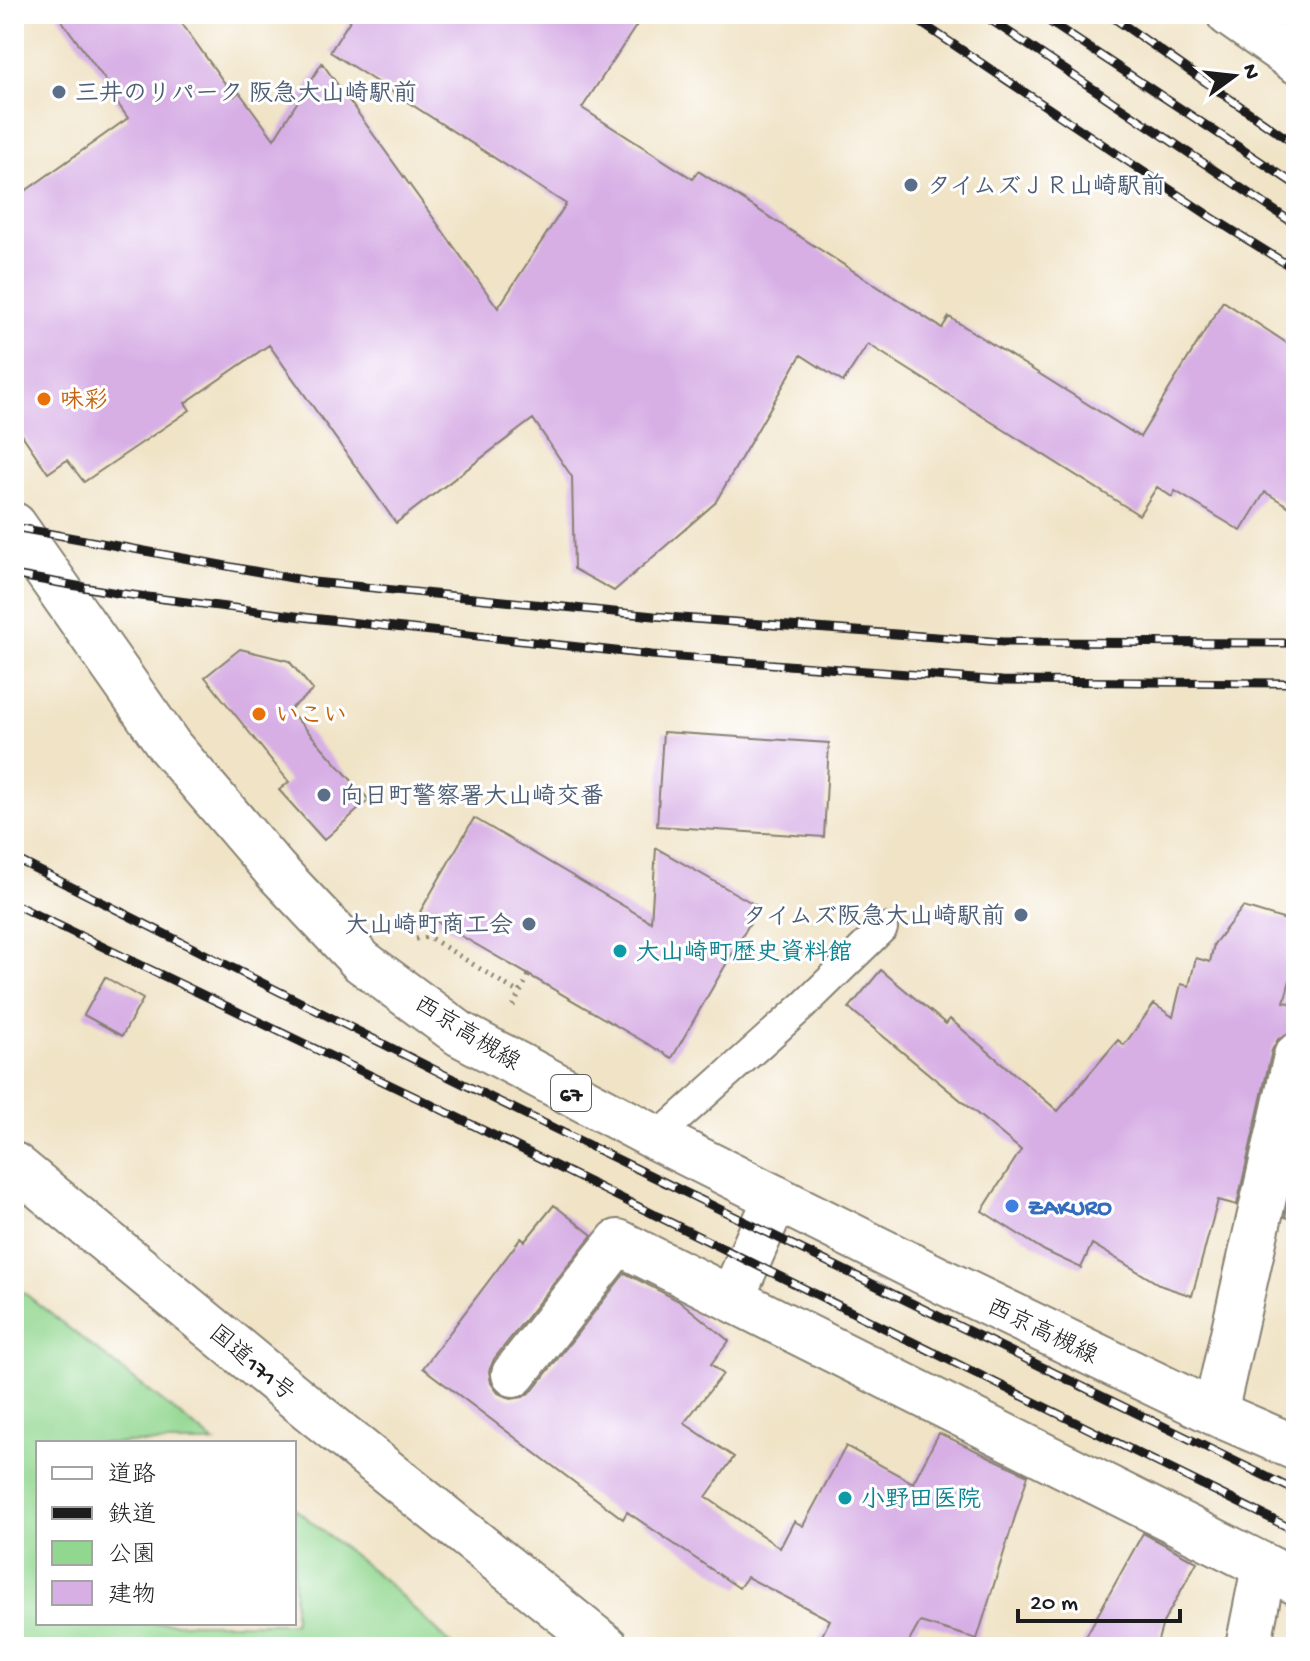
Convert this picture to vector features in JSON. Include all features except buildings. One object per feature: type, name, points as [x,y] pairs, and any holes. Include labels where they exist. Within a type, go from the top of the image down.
[{"type":"main road","points":[[1229,14],[1292,51]]},
{"type":"main road","name":"西京高槻線","points":[[14,525],[170,747],[275,870],[361,961],[460,1034],[776,1198],[1215,1413],[1296,1448]]},
{"type":"main road","points":[[1215,1413],[1296,1056]]},
{"type":"main road","name":"国道171号","points":[[14,1165],[313,1412],[606,1647]]},
{"type":"main road","points":[[732,1298],[776,1198]]},
{"type":"main road","points":[[514,1374],[618,1242],[1280,1575],[1248,1647]]},
{"type":"lane","points":[[656,1138],[803,1006],[883,928]]},
{"type":"path","points":[[408,940],[429,937],[519,993]]},
{"type":"path","points":[[512,1009],[529,975]]},
{"type":"green space","points":[[14,1285],[212,1441],[36,1441],[36,1625],[296,1625],[296,1510],[384,1580],[454,1647],[14,1647]]},
{"type":"railway","points":[[908,14],[1211,217],[1296,270]]},
{"type":"railway","points":[[982,14],[1296,225]]},
{"type":"railway","points":[[1038,14],[1296,185]]},
{"type":"railway","points":[[1108,14],[1296,145]]},
{"type":"railway","points":[[14,527],[314,582],[654,616],[1003,642],[1296,643]]},
{"type":"railway","points":[[14,575],[117,593],[311,618],[652,655],[1002,681],[1296,683]]},
{"type":"railway","points":[[14,858],[443,1074],[1296,1491]]},
{"type":"railway","points":[[14,904],[430,1104],[1296,1531]]},
{"type":"place","name":"三井のリパーク 阪急大山崎駅前","points":[[59,92]]},
{"type":"place","name":"タイムズＪＲ山崎駅前","points":[[911,185]]},
{"type":"place","name":"味彩","points":[[44,399]]},
{"type":"place","name":"いこい","points":[[259,714]]},
{"type":"place","name":"向日町警察署大山崎交番","points":[[324,795]]},
{"type":"place","name":"タイムズ阪急大山崎駅前","points":[[1021,915]]},
{"type":"place","name":"大山崎町商工会","points":[[529,924]]},
{"type":"place","name":"大山崎町歴史資料館","points":[[620,951]]},
{"type":"place","name":"ZAKURO","points":[[1012,1206]]},
{"type":"place","name":"小野田医院","points":[[845,1498]]}]
